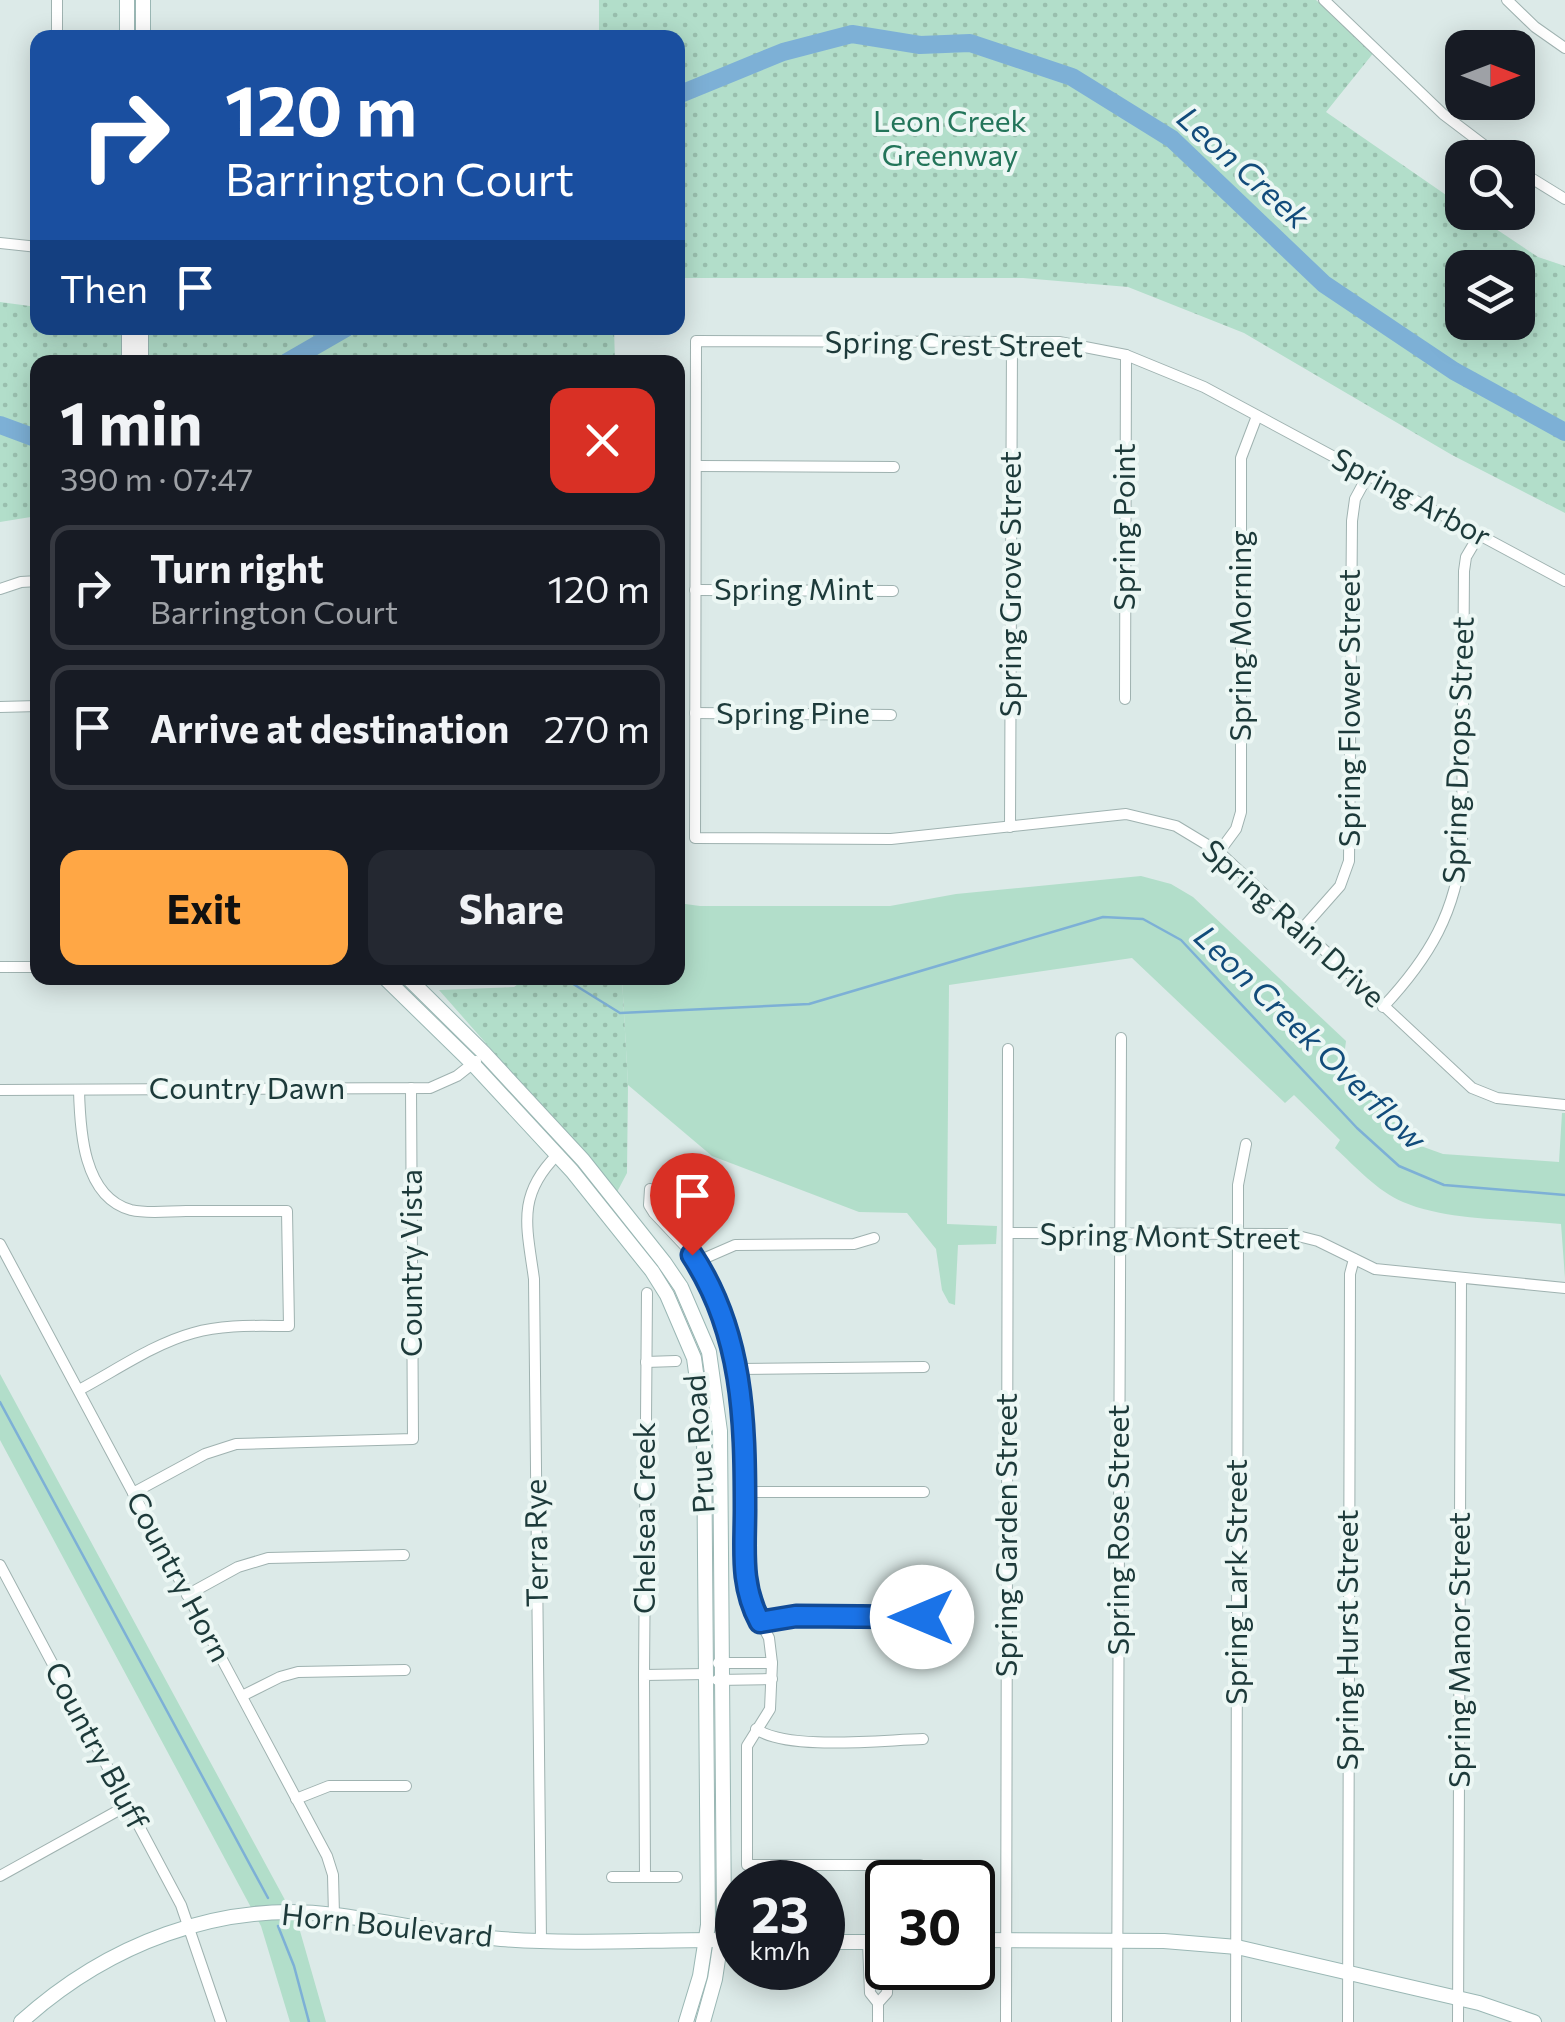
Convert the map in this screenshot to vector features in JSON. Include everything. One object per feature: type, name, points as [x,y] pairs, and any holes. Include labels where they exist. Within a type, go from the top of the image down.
[{"type":"main road","points":[[126,0],[127,30]]},
{"type":"main road","points":[[143,0],[143,30]]},
{"type":"main road","name":"Prue Road","points":[[393,985],[479,1059],[583,1160],[673,1274],[709,1352],[720,1414],[706,1940],[686,2022]]},
{"type":"main road","name":"Prue Road","points":[[414,985],[479,1059],[668,1296],[694,1358],[704,1415],[712,1672],[725,1860]]},
{"type":"main road","points":[[704,1415],[720,1414]]},
{"type":"main road","name":"Horn Boulevard","points":[[21,2022],[50,1995],[100,1962],[155,1938],[266,1912],[334,1915],[464,1936],[541,1942],[715,1940]]},
{"type":"main road","points":[[995,1941],[1117,1941],[1237,1948],[1458,1998],[1534,2022]]},
{"type":"main road","name":"Prue Road","points":[[702,2022],[715,1979]]},
{"type":"street","points":[[57,0],[57,30]]},
{"type":"street","points":[[1324,0],[1444,114],[1478,140]]},
{"type":"street","points":[[1334,10],[1344,0]]},
{"type":"street","points":[[1508,0],[1565,48]]},
{"type":"street","points":[[1535,180],[1565,199]]},
{"type":"street","points":[[0,243],[30,245]]},
{"type":"street","name":"Spring Crest Street","points":[[696,466],[696,341],[1082,345],[1126,355],[1173,373],[1257,416]]},
{"type":"street","name":"Spring Grove Street","points":[[1010,827],[1012,342]]},
{"type":"street","name":"Spring Point","points":[[1124,699],[1126,355]]},
{"type":"street","name":"Spring Arbor","points":[[1257,416],[1565,581]]},
{"type":"street","name":"Spring Morning","points":[[1219,852],[1236,829],[1240,812],[1241,458],[1257,416]]},
{"type":"street","points":[[695,713],[696,466],[894,467]]},
{"type":"street","name":"Spring Flower Street","points":[[1302,930],[1340,886],[1349,861],[1352,521],[1356,499],[1368,475]]},
{"type":"street","name":"Spring Drops Street","points":[[1383,1007],[1434,945],[1456,888],[1462,844],[1464,570],[1466,557],[1479,535]]},
{"type":"street","points":[[0,590],[30,582]]},
{"type":"street","name":"Spring Mint","points":[[695,590],[893,590]]},
{"type":"street","points":[[0,707],[30,706]]},
{"type":"street","name":"Spring Rain Drive","points":[[695,713],[694,838],[891,839],[1110,814],[1144,816],[1191,833],[1219,852],[1472,1088],[1497,1098],[1565,1104]]},
{"type":"street","name":"Spring Pine","points":[[695,713],[892,714]]},
{"type":"street","points":[[0,967],[30,967]]},
{"type":"street","name":"Spring Rose Street","points":[[1117,2022],[1121,1038]]},
{"type":"street","name":"Spring Garden Street","points":[[1006,2022],[1008,1048]]},
{"type":"street","name":"Country Dawn","points":[[0,1090],[410,1088],[442,1084],[479,1059]]},
{"type":"street","name":"Country Vista","points":[[133,1493],[205,1454],[236,1444],[414,1439],[410,1088]]},
{"type":"street","points":[[78,1390],[194,1332],[289,1326],[287,1211],[143,1212],[118,1204],[102,1190],[88,1159],[79,1090]]},
{"type":"street","name":"Spring Lark Street","points":[[1236,2022],[1238,1185],[1246,1144]]},
{"type":"street","name":"Terra Rye","points":[[541,1942],[534,1279],[526,1211],[531,1189],[557,1155]]},
{"type":"street","points":[[650,1189],[649,1205],[654,1214],[696,1262],[723,1316],[738,1369],[745,1421],[746,1595],[770,1638],[772,1663],[770,1710],[747,1746],[747,1864],[865,1864]]},
{"type":"street","name":"Spring Mont Street","points":[[1008,1232],[1290,1234],[1310,1238],[1396,1273],[1565,1288]]},
{"type":"street","points":[[696,1262],[736,1245],[854,1244],[874,1238]]},
{"type":"street","name":"Country Horn","points":[[0,1244],[327,1856],[333,1875],[334,1915]]},
{"type":"street","name":"Spring Hurst Street","points":[[1348,2022],[1350,1274],[1354,1259]]},
{"type":"street","name":"Spring Manor Street","points":[[1458,2022],[1461,1278]]},
{"type":"street","name":"Chelsea Creek","points":[[645,1877],[647,1293]]},
{"type":"street","points":[[646,1362],[676,1361]]},
{"type":"street","points":[[738,1369],[924,1367]]},
{"type":"street","points":[[745,1492],[924,1492]]},
{"type":"street","points":[[188,1595],[238,1567],[268,1558],[404,1555]]},
{"type":"street","name":"Country Bluff","points":[[0,1565],[181,1905],[222,2022]]},
{"type":"street","points":[[760,1622],[796,1616],[922,1617]]},
{"type":"street","points":[[644,1675],[712,1672],[746,1663],[772,1663]]},
{"type":"street","points":[[746,1663],[746,1680]]},
{"type":"street","points":[[242,1696],[298,1672],[405,1670]]},
{"type":"street","points":[[712,1672],[746,1680],[772,1679]]},
{"type":"street","points":[[756,1729],[790,1741],[923,1740]]},
{"type":"street","points":[[296,1799],[329,1786],[406,1786]]},
{"type":"street","points":[[0,1876],[128,1804]]},
{"type":"street","points":[[612,1877],[678,1877]]},
{"type":"street","points":[[870,1990],[878,2003],[878,2022]]},
{"type":"street","points":[[878,2003],[887,1990]]},
{"type":"green space","name":"Leon Creek Greenway","points":[[599,0],[1316,0],[1375,51],[1326,112],[1445,194],[1445,230],[1498,230],[1528,250],[1445,250],[1445,340],[1535,340],[1535,255],[1565,266],[1565,513],[1452,455],[1244,333],[1128,287],[1023,278],[685,278],[685,30],[599,30]]},
{"type":"green space","points":[[0,302],[30,306],[30,335],[614,335],[615,355],[30,355],[30,517],[0,522]]},
{"type":"green space","points":[[1141,876],[1171,884],[1193,897],[1346,1041],[1342,1071],[1418,1145],[1443,1154],[1559,1162],[1565,1113],[1565,1278],[1561,1224],[1440,1213],[1384,1192],[1335,1148],[1340,1140],[1294,1095],[1285,1103],[1132,958],[949,985],[947,1224],[997,1226],[996,1244],[958,1245],[955,1305],[949,1303],[942,1290],[936,1249],[907,1213],[859,1212],[712,1156],[628,1085],[622,985],[685,985],[685,904],[890,906],[956,894]]},
{"type":"green space","points":[[622,985],[628,1085],[627,1173],[617,1192],[439,990]]},
{"type":"green space","points":[[0,1374],[298,1924],[326,2022],[290,2022],[261,1926],[0,1440]]},
{"type":"waterway","name":"Leon Creek","points":[[685,92],[783,52],[852,34],[920,45],[970,43],[1072,77],[1172,139],[1324,284],[1454,371],[1565,432]]},
{"type":"waterway","name":"Leon Creek","points":[[299,355],[334,335]]},
{"type":"waterway","name":"Leon Creek","points":[[0,425],[30,436]]},
{"type":"waterway","name":"Leon Creek Overflow","points":[[575,985],[620,1013],[809,1004],[1103,917],[1143,919],[1181,940],[1357,1128],[1399,1166],[1444,1185],[1565,1195]]},
{"type":"waterway","points":[[0,1402],[268,1898]]},
{"type":"waterway","points":[[278,1926],[309,2022]]},
{"type":"route","points":[[692,1255],[723,1316],[738,1369],[745,1421],[746,1595],[760,1622],[796,1616],[922,1617]]}]
